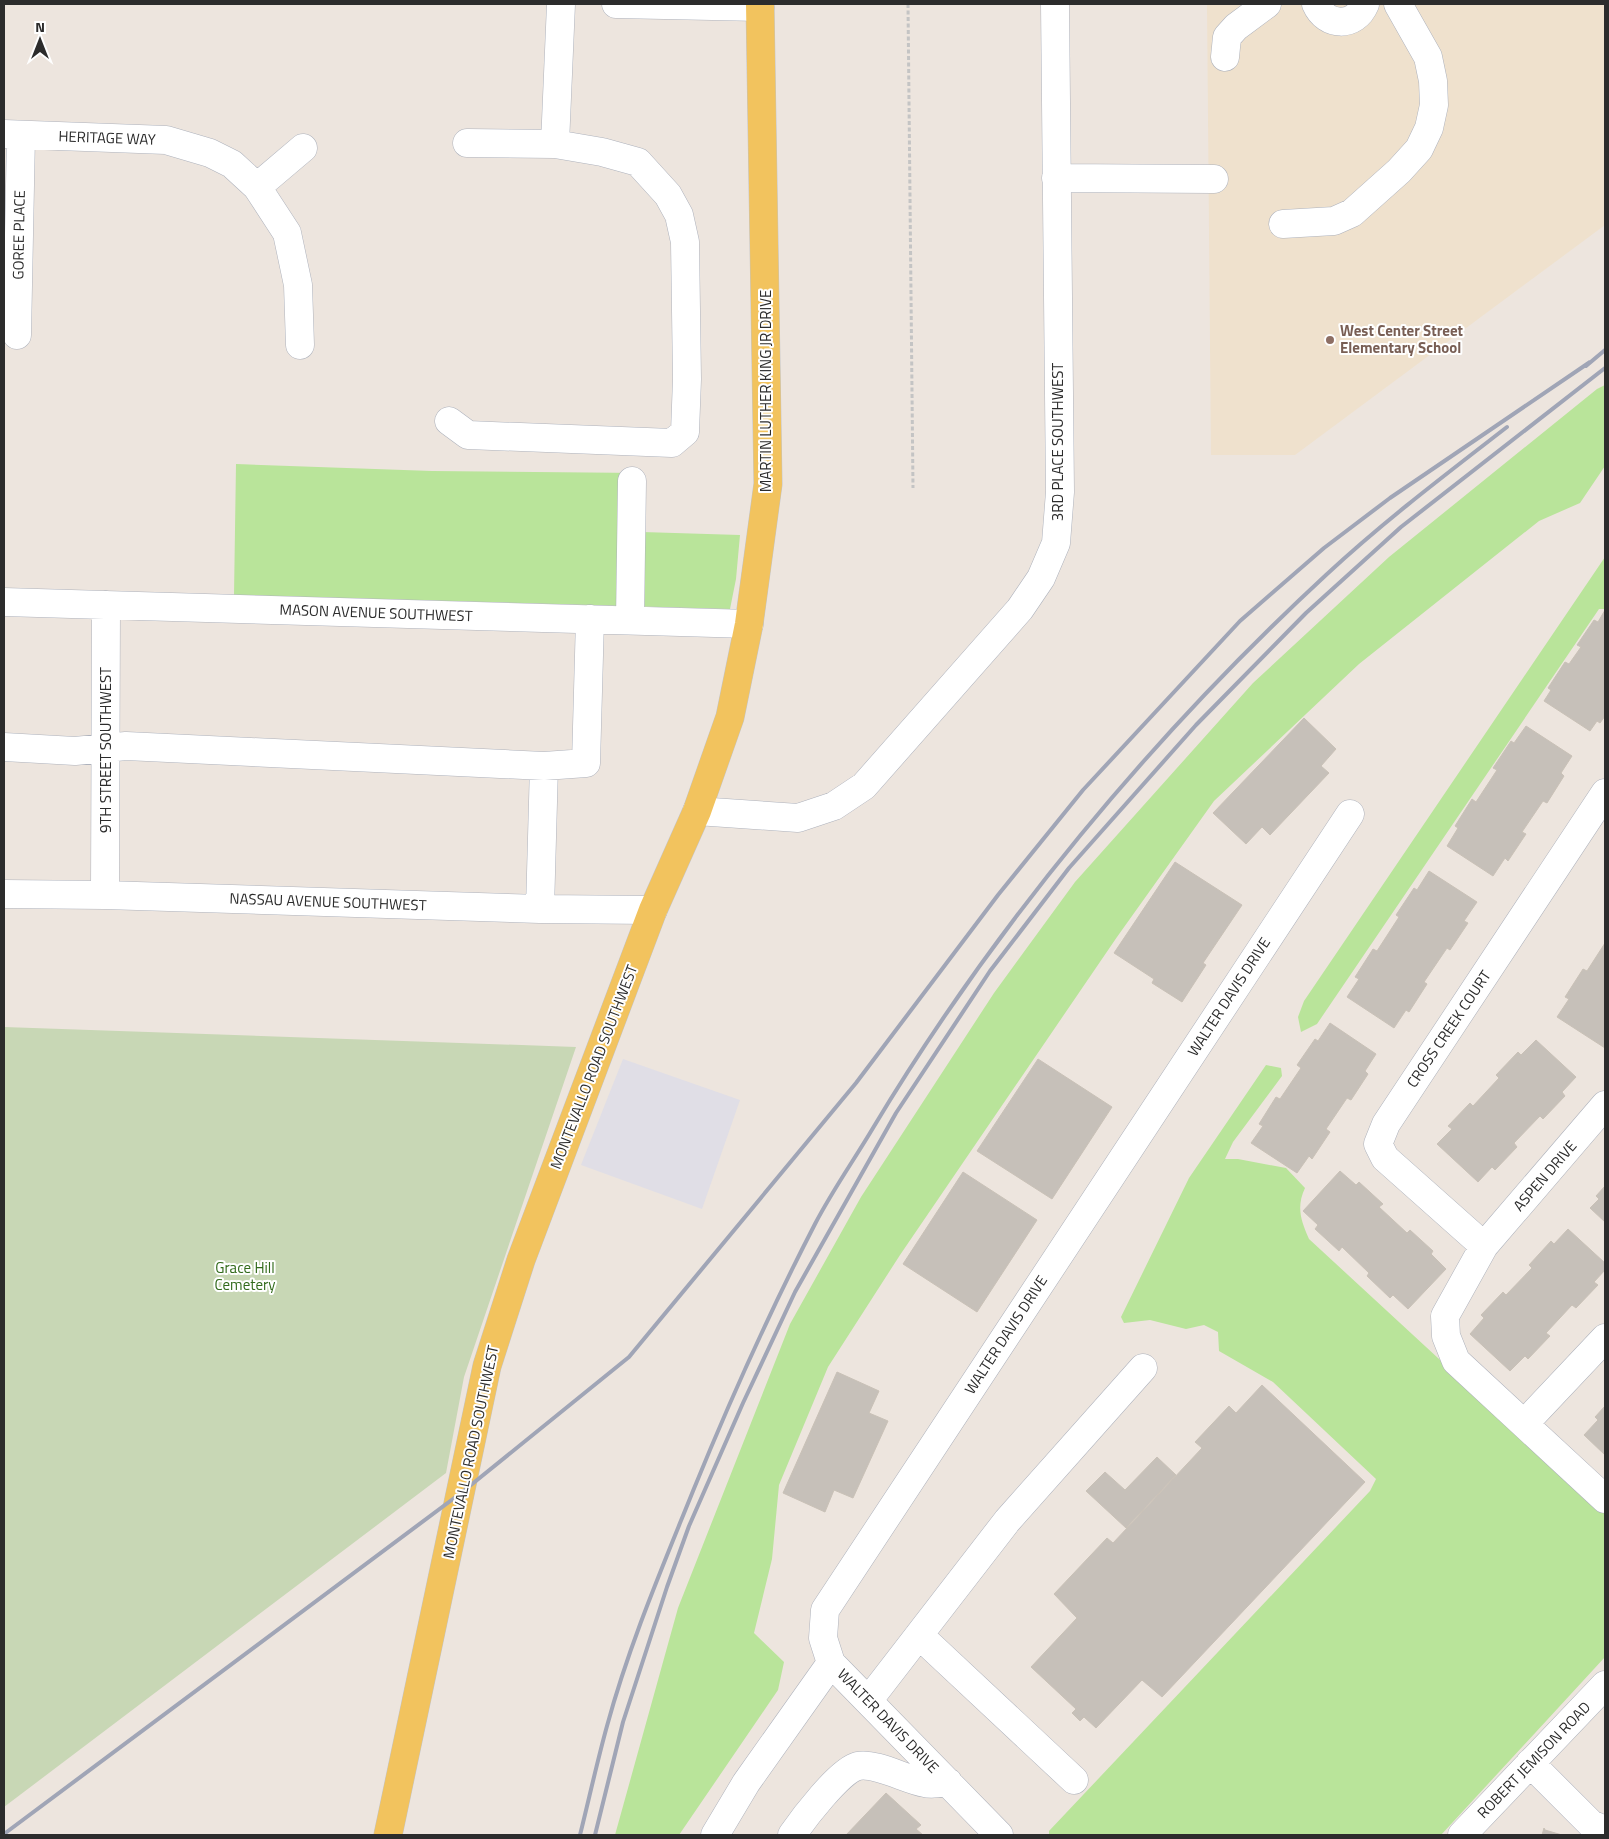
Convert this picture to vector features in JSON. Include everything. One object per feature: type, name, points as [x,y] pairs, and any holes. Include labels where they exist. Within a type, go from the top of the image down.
[{"type":"main road","name":"MARTIN LUTHER KING JR DRIVE","points":[[653,910],[697,811],[730,717],[748,624],[768,484],[760,5]]},
{"type":"main road","name":"MONTEVALLO ROAD SOUTHWEST","points":[[388,1835],[487,1366],[522,1260],[653,910]]},
{"type":"street","points":[[555,144],[561,4]]},
{"type":"street","points":[[616,4],[760,5]]},
{"type":"street","name":"3RD PLACE SOUTHWEST","points":[[697,811],[798,818],[834,806],[864,786],[1020,609],[1041,578],[1056,543],[1060,492],[1055,4]]},
{"type":"street","points":[[1225,57],[1227,37],[1236,27],[1267,4]]},
{"type":"street","points":[[1316,4],[1326,18],[1341,22],[1357,17],[1365,4]]},
{"type":"street","points":[[1283,224],[1334,221],[1352,213],[1399,171],[1419,149],[1431,120],[1434,105],[1433,81],[1428,57],[1398,4]]},
{"type":"street","name":"HERITAGE WAY","points":[[12,135],[166,140],[210,153],[232,164],[257,187],[288,233],[298,285],[300,345]]},
{"type":"street","name":"GOREE PLACE","points":[[12,135],[17,335]]},
{"type":"street","points":[[450,421],[468,435],[672,443],[684,432],[687,380],[685,252],[680,215],[668,195],[638,162],[602,152],[555,144],[467,144]]},
{"type":"street","points":[[257,187],[303,148]]},
{"type":"street","points":[[1056,178],[1214,179]]},
{"type":"street","points":[[630,620],[632,481]]},
{"type":"street","name":"MASON AVENUE SOUTHWEST","points":[[4,602],[748,624]]},
{"type":"street","name":"9TH STREET SOUTHWEST","points":[[105,895],[106,605]]},
{"type":"street","points":[[4,747],[75,751],[126,746],[544,766],[586,763],[590,619]]},
{"type":"street","points":[[540,909],[544,766]]},
{"type":"street","name":"CROSS CREEK COURT","points":[[1484,1246],[1385,1158],[1378,1144],[1386,1124],[1605,793]]},
{"type":"street","name":"WALTER DAVIS DRIVE","points":[[999,1835],[831,1663],[823,1638],[825,1610],[1350,814]]},
{"type":"street","name":"NASSAU AVENUE SOUTHWEST","points":[[4,894],[105,895],[540,909],[653,910]]},
{"type":"street","name":"ASPEN DRIVE","points":[[1605,1106],[1484,1246],[1445,1316],[1446,1336],[1456,1361],[1605,1499]]},
{"type":"street","points":[[1524,1424],[1605,1338]]},
{"type":"street","points":[[868,1700],[1007,1520],[1143,1368]]},
{"type":"street","points":[[918,1635],[1074,1780]]},
{"type":"street","points":[[715,1835],[751,1776],[831,1663]]},
{"type":"street","name":"ROBERT JEMISON ROAD","points":[[1462,1835],[1605,1686]]},
{"type":"street","points":[[1530,1764],[1591,1824],[1605,1830]]},
{"type":"street","points":[[792,1835],[828,1790],[846,1772],[858,1766],[875,1768],[927,1784],[948,1782]]},
{"type":"path","points":[[908,4],[913,488]]},
{"type":"shaded area","name":"West Center Street Elementary School","points":[[1207,4],[1605,4],[1605,225],[1295,455],[1211,455]]},
{"type":"shaded area","points":[[623,1059],[740,1100],[702,1209],[581,1165]]},
{"type":"green space","points":[[1605,385],[1605,466],[1580,503],[1539,521],[1359,664],[1214,801],[1117,937],[900,1255],[828,1367],[779,1485],[772,1559],[754,1633],[784,1662],[778,1690],[679,1835],[615,1835],[678,1608],[790,1324],[861,1197],[994,993],[1075,882],[1253,683],[1389,557],[1597,389]]},
{"type":"green space","points":[[236,464],[432,471],[642,473],[642,532],[740,535],[736,579],[730,609],[234,595]]},
{"type":"green space","points":[[1605,557],[1605,609],[1599,609],[1317,1024],[1301,1032],[1298,1017],[1304,1001]]},
{"type":"green space","name":"Grace Hill Cemetery","points":[[4,1027],[576,1047],[464,1377],[446,1473],[4,1807]]},
{"type":"green space","points":[[1266,1065],[1281,1068],[1282,1076],[1233,1142],[1225,1159],[1238,1159],[1286,1168],[1305,1188],[1300,1208],[1309,1239],[1605,1512],[1605,1657],[1441,1835],[1049,1835],[1049,1831],[1370,1491],[1376,1479],[1273,1382],[1219,1351],[1218,1332],[1204,1325],[1186,1329],[1150,1320],[1124,1323],[1121,1317],[1189,1178]]},
{"type":"building","points":[[1605,610],[1605,716],[1600,723],[1597,721],[1590,731],[1544,701],[1551,690],[1548,688],[1565,662],[1569,664],[1581,647],[1577,645],[1594,620],[1598,622]]},
{"type":"building","points":[[1304,718],[1336,749],[1321,766],[1329,773],[1270,835],[1262,827],[1246,844],[1213,813]]},
{"type":"building","points":[[1526,726],[1572,756],[1561,773],[1564,776],[1547,803],[1543,801],[1522,832],[1526,834],[1508,861],[1505,858],[1493,876],[1447,846],[1458,828],[1455,826],[1472,799],[1476,802],[1497,770],[1493,768],[1511,741],[1514,743]]},
{"type":"building","points":[[1175,862],[1242,905],[1203,963],[1206,965],[1182,1002],[1152,983],[1154,979],[1114,953]]},
{"type":"building","points":[[1429,871],[1477,902],[1464,921],[1468,923],[1450,950],[1447,948],[1424,982],[1427,984],[1409,1012],[1406,1010],[1394,1028],[1347,997],[1359,979],[1355,977],[1373,949],[1377,951],[1399,917],[1396,915],[1414,888],[1417,890]]},
{"type":"building","points":[[1605,943],[1605,1048],[1557,1017],[1569,999],[1565,997],[1583,969],[1587,971]]},
{"type":"building","points":[[1330,1023],[1376,1054],[1365,1071],[1368,1074],[1351,1100],[1347,1098],[1326,1129],[1330,1132],[1312,1159],[1309,1156],[1297,1173],[1251,1143],[1263,1126],[1259,1124],[1276,1097],[1280,1099],[1301,1068],[1297,1065],[1315,1039],[1318,1041]]},
{"type":"building","points":[[1536,1040],[1576,1077],[1562,1092],[1565,1096],[1543,1119],[1540,1116],[1514,1143],[1517,1147],[1495,1170],[1492,1167],[1478,1182],[1437,1144],[1452,1129],[1448,1126],[1470,1103],[1473,1106],[1499,1078],[1496,1075],[1518,1052],[1521,1055]]},
{"type":"building","points":[[1038,1059],[1112,1107],[1052,1199],[977,1151]]},
{"type":"building","points":[[1340,1171],[1356,1185],[1359,1182],[1383,1204],[1379,1207],[1407,1233],[1410,1230],[1433,1251],[1431,1254],[1446,1269],[1408,1309],[1393,1295],[1390,1298],[1367,1276],[1369,1273],[1342,1247],[1339,1251],[1315,1229],[1318,1225],[1303,1211]]},
{"type":"building","points":[[963,1172],[1037,1220],[977,1312],[903,1264]]},
{"type":"building","points":[[1605,1186],[1605,1222],[1590,1208],[1599,1199],[1596,1196]]},
{"type":"building","points":[[1568,1229],[1605,1263],[1605,1270],[1594,1282],[1598,1285],[1576,1308],[1572,1305],[1546,1333],[1550,1336],[1528,1359],[1525,1356],[1510,1371],[1470,1334],[1484,1318],[1481,1315],[1503,1292],[1506,1295],[1532,1268],[1529,1265],[1551,1241],[1554,1244]]},
{"type":"building","points":[[837,1372],[879,1391],[869,1413],[888,1421],[853,1498],[834,1490],[825,1512],[783,1493]]},
{"type":"building","points":[[1262,1385],[1365,1482],[1162,1697],[1142,1680],[1096,1728],[1084,1717],[1080,1721],[1072,1713],[1076,1709],[1031,1667],[1077,1618],[1054,1594],[1107,1538],[1113,1543],[1202,1448],[1195,1442],[1229,1406],[1236,1413]]},
{"type":"building","points":[[1605,1406],[1605,1455],[1584,1435],[1598,1420],[1595,1417]]},
{"type":"building","points":[[1157,1457],[1176,1475],[1126,1528],[1086,1491],[1105,1472],[1125,1490]]},
{"type":"building","points":[[886,1793],[921,1825],[916,1829],[923,1835],[846,1835]]},
{"type":"building","points":[[1544,1828],[1545,1830],[1562,1835],[1542,1835]]},
{"type":"railway","points":[[1586,366],[1605,350]]},
{"type":"railway","points":[[4,1834],[461,1493],[629,1357],[856,1083],[998,895],[1083,790],[1240,621],[1324,548],[1390,498],[1590,362]]},
{"type":"railway","points":[[595,1835],[623,1722],[667,1587],[689,1526],[743,1403],[795,1292],[896,1113],[990,971],[1069,868],[1196,725],[1306,613],[1401,527],[1605,368]]},
{"type":"railway","points":[[580,1835],[603,1740],[625,1666],[658,1578],[721,1423],[766,1323],[822,1212],[920,1053],[970,979],[1024,906],[1080,836],[1199,700],[1262,636],[1348,555],[1415,499],[1507,427]]},
{"type":"place","name":"West Center Street Elementary School","points":[[1330,340]]}]
